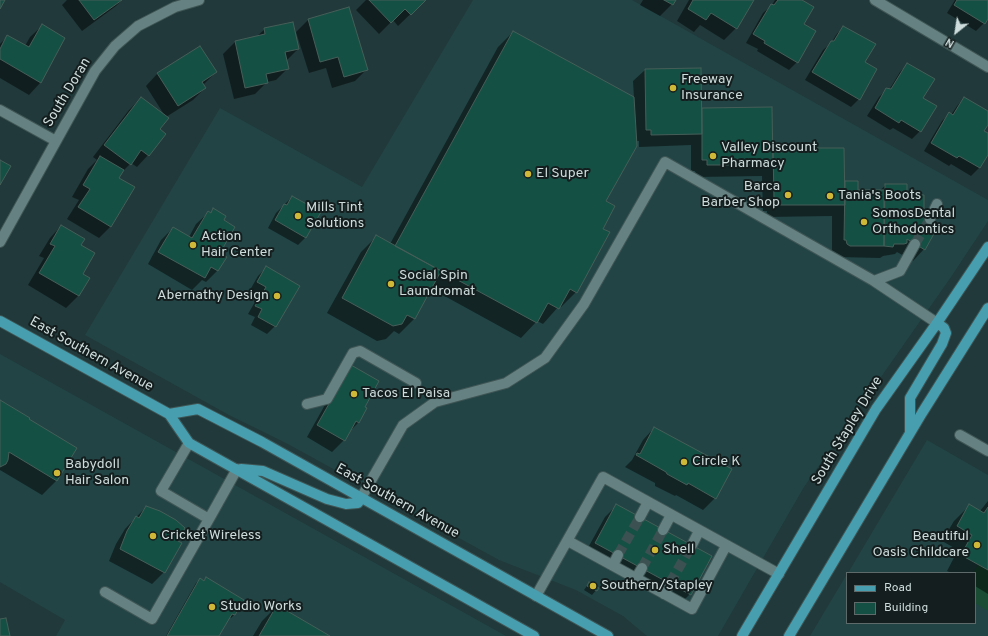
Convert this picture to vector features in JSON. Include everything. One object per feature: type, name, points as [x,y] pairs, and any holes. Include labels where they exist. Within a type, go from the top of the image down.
[{"type":"main road","name":"South Stapley Drive","points":[[742,636],[876,409],[937,323],[988,247]]},
{"type":"main road","points":[[789,636],[910,433],[988,308]]},
{"type":"main road","name":"East Southern Avenue","points":[[0,321],[169,414],[189,443],[534,636]]},
{"type":"main road","points":[[910,433],[910,398],[942,344],[946,333],[944,328],[937,323]]},
{"type":"main road","name":"East Southern Avenue","points":[[169,414],[198,409],[262,442],[608,636]]},
{"type":"main road","points":[[237,469],[263,471],[327,499],[346,504],[358,503],[361,498]]},
{"type":"street","name":"South Doran","points":[[0,242],[96,71],[115,46],[138,26],[174,3],[199,0]]},
{"type":"street","points":[[875,0],[988,67]]},
{"type":"street","points":[[0,110],[56,141]]},
{"type":"street","points":[[361,498],[403,425],[435,402],[506,383],[545,358],[584,304],[665,162],[874,281],[937,323]]},
{"type":"street","points":[[930,219],[937,204]]},
{"type":"street","points":[[874,281],[900,271],[915,244]]},
{"type":"street","points":[[307,404],[327,399],[354,353],[360,351],[416,383]]},
{"type":"street","points":[[960,435],[988,452]]},
{"type":"street","points":[[189,443],[161,491],[209,519]]},
{"type":"street","points":[[105,592],[152,619],[237,469]]},
{"type":"street","points":[[536,596],[604,477],[778,574]]},
{"type":"street","points":[[640,517],[648,502]]},
{"type":"street","points":[[663,530],[671,515]]},
{"type":"street","points":[[692,545],[699,531]]},
{"type":"street","points":[[568,541],[692,609],[726,546]]},
{"type":"street","points":[[613,566],[618,555]]},
{"type":"street","points":[[636,578],[642,568]]},
{"type":"street","points":[[664,594],[670,583]]},
{"type":"shaded area","points":[[473,0],[632,0],[988,200],[988,221],[951,277],[804,487],[718,636],[647,636],[623,616],[576,590],[499,560],[286,443],[229,415],[85,335],[220,108],[362,187]]},
{"type":"shaded area","points":[[0,354],[506,636],[56,636],[65,620],[0,582]]},
{"type":"shaded area","points":[[927,440],[988,475],[988,636],[810,636],[846,576],[846,624],[976,624],[976,572],[849,572]]},
{"type":"green space","points":[[978,565],[988,570],[988,611],[976,604],[976,572],[974,572]]},
{"type":"building","points":[[0,0],[5,0],[0,9]]},
{"type":"building","points":[[79,0],[122,0],[94,20]]},
{"type":"building","points":[[369,0],[426,0],[411,15],[405,9],[391,23]]},
{"type":"building","points":[[664,0],[676,0],[673,5]]},
{"type":"building","points":[[693,0],[754,0],[737,29],[711,13],[706,20],[688,9]]},
{"type":"building","points":[[778,0],[802,0],[814,7],[804,24],[816,31],[798,63],[764,43],[765,41],[753,34],[771,4],[774,5]]},
{"type":"building","points":[[957,0],[988,0],[988,19],[985,24],[954,5]]},
{"type":"building","points":[[349,7],[368,70],[344,77],[338,57],[320,62],[308,19]]},
{"type":"building","points":[[293,22],[299,49],[285,52],[289,69],[266,74],[268,83],[245,88],[235,41],[265,34],[264,28]]},
{"type":"building","points":[[42,24],[65,38],[41,83],[0,59],[0,49],[7,35],[29,47]]},
{"type":"building","points":[[843,26],[876,44],[865,62],[877,69],[860,100],[812,72],[831,41],[834,41]]},
{"type":"building","name":"El Super","points":[[513,31],[634,97],[637,146],[606,201],[615,206],[603,229],[610,232],[577,293],[570,289],[559,309],[548,303],[537,323],[395,246]]},
{"type":"building","points":[[200,46],[217,72],[202,82],[206,88],[178,106],[157,73]]},
{"type":"building","points":[[907,63],[935,79],[923,98],[937,106],[921,132],[901,120],[899,123],[875,108],[886,88],[891,89]]},
{"type":"building","name":"Freeway Insurance","points":[[701,68],[702,134],[651,135],[651,130],[646,130],[645,69]]},
{"type":"building","points":[[141,97],[169,118],[160,129],[166,134],[149,156],[141,150],[131,165],[104,145]]},
{"type":"building","points":[[964,97],[988,111],[988,125],[984,131],[988,133],[988,155],[980,168],[959,156],[957,158],[931,143],[949,112],[953,115]]},
{"type":"building","points":[[772,107],[773,165],[707,165],[707,160],[702,160],[702,108]]},
{"type":"building","points":[[773,148],[844,148],[845,205],[778,205],[778,200],[774,200]]},
{"type":"building","points":[[100,156],[124,170],[119,178],[135,187],[111,227],[78,207],[90,189],[83,185]]},
{"type":"building","points":[[0,160],[11,166],[0,185]]},
{"type":"building","name":"SomosDental Orthodontics","points":[[845,181],[858,181],[858,190],[884,190],[884,246],[850,246],[847,244],[846,240],[844,240]]},
{"type":"building","points":[[885,184],[907,184],[907,195],[924,195],[924,210],[936,230],[925,250],[907,239],[907,243],[904,244],[894,244],[893,247],[884,246]]},
{"type":"building","name":"Mills Tint Solutions","points":[[292,196],[321,212],[306,238],[275,220],[284,204],[287,205]]},
{"type":"building","name":"Action Hair Center","points":[[213,208],[226,216],[224,220],[235,227],[220,253],[227,257],[218,271],[211,267],[205,278],[158,252],[173,227],[192,238],[208,211],[211,213]]},
{"type":"building","points":[[61,225],[85,239],[81,245],[95,253],[83,274],[90,278],[79,296],[39,273],[55,246],[50,244]]},
{"type":"building","name":"Social Spin Laundromat","points":[[376,235],[441,271],[415,319],[407,315],[402,324],[393,326],[342,298]]},
{"type":"building","name":"Abernathy Design","points":[[266,266],[300,286],[276,327],[258,317],[262,309],[255,306],[266,287],[257,282]]},
{"type":"building","name":"Tacos El Paisa","points":[[351,365],[379,381],[365,407],[367,408],[359,423],[356,421],[345,441],[317,425]]},
{"type":"building","points":[[0,400],[77,448],[57,481],[9,452],[6,464],[0,467]]},
{"type":"building","name":"Circle K","points":[[654,427],[732,469],[716,499],[688,483],[687,485],[667,474],[636,455],[637,453],[640,454]]},
{"type":"building","name":"Shell","points":[[616,504],[712,556],[691,595],[595,543]]},
{"type":"building","name":"Beautiful Oasis Childcare","points":[[969,504],[984,513],[988,507],[988,570],[961,555],[972,535],[957,526]]},
{"type":"building","name":"Cricket Wireless","points":[[146,506],[160,511],[176,520],[185,528],[178,541],[182,543],[165,573],[120,549],[127,531],[136,516],[139,518]]},
{"type":"building","name":"Studio Works","points":[[206,577],[244,600],[235,615],[232,614],[219,636],[167,636],[200,578],[204,581]]},
{"type":"building","points":[[589,582],[599,588],[597,591],[587,586]]},
{"type":"building","points":[[277,605],[330,636],[259,636]]},
{"type":"building","points":[[6,618],[10,636],[0,636],[0,619]]},
{"type":"tunnel","points":[[915,244],[930,219]]},
{"type":"tunnel","points":[[618,555],[640,517]]},
{"type":"tunnel","points":[[642,568],[663,530]]},
{"type":"tunnel","points":[[670,583],[692,545]]},
{"type":"place","name":"Freeway Insurance","points":[[673,88]]},
{"type":"place","name":"Valley Discount Pharmacy","points":[[713,156]]},
{"type":"place","name":"El Super","points":[[528,174]]},
{"type":"place","name":"Barca Barber Shop","points":[[788,195]]},
{"type":"place","name":"Tania's Boots","points":[[830,196]]},
{"type":"place","name":"Mills Tint Solutions","points":[[298,216]]},
{"type":"place","name":"SomosDental Orthodontics","points":[[864,222]]},
{"type":"place","name":"Action Hair Center","points":[[193,245]]},
{"type":"place","name":"Social Spin Laundromat","points":[[391,284]]},
{"type":"place","name":"Abernathy Design","points":[[277,296]]},
{"type":"place","name":"Tacos El Paisa","points":[[354,394]]},
{"type":"place","name":"Circle K","points":[[684,462]]},
{"type":"place","name":"Babydoll Hair Salon","points":[[57,473]]},
{"type":"place","name":"Cricket Wireless","points":[[153,536]]},
{"type":"place","name":"Beautiful Oasis Childcare","points":[[977,545]]},
{"type":"place","name":"Shell","points":[[655,550]]},
{"type":"place","name":"Southern/Stapley","points":[[593,586]]},
{"type":"place","name":"Studio Works","points":[[212,607]]}]
